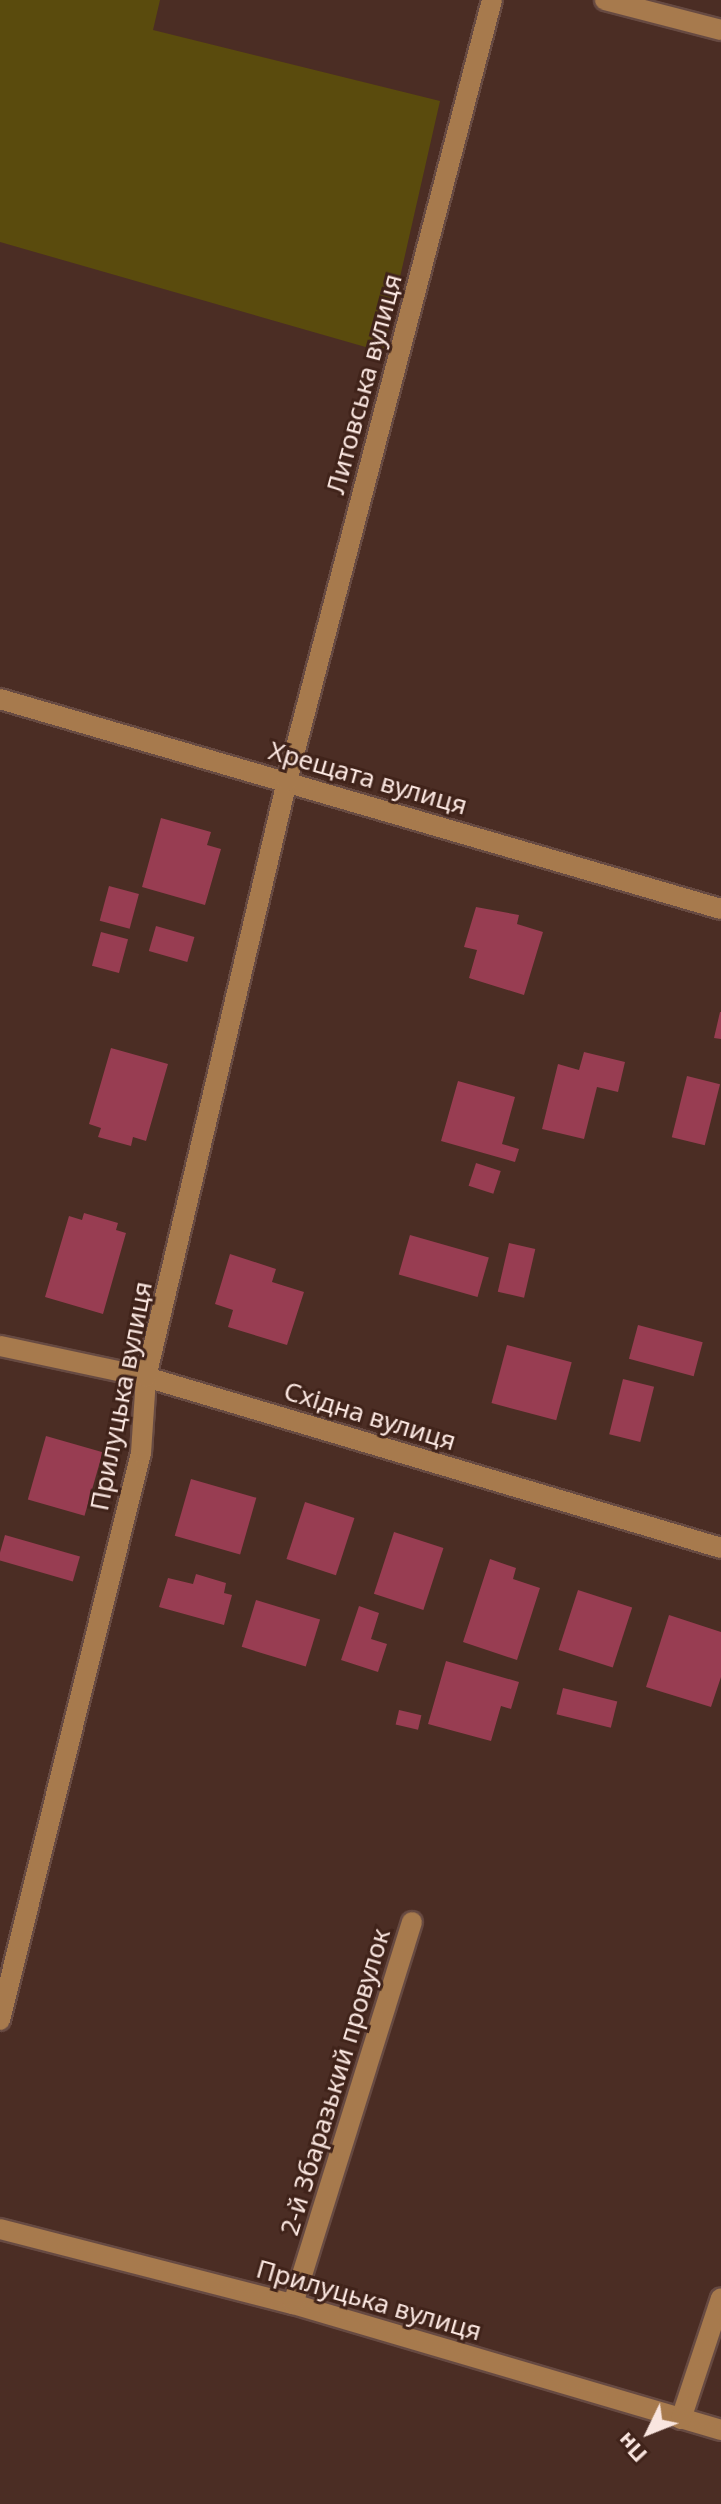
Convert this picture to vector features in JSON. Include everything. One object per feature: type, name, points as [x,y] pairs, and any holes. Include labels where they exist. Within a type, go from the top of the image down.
[{"type":"street","name":"Литовська вулиця","points":[[287,781],[492,0]]},
{"type":"street","points":[[605,0],[721,30]]},
{"type":"street","name":"Хрещата вулиця","points":[[0,699],[721,909]]},
{"type":"street","name":"Прилуцька вулиця","points":[[0,2020],[141,1453],[146,1377],[287,781]]},
{"type":"street","name":"Східна вулиця","points":[[0,1346],[146,1377],[721,1548]]},
{"type":"street","name":"2-й Збаразький провулок","points":[[293,2304],[412,1922]]},
{"type":"street","name":"Прилуцька вулиця","points":[[0,2229],[293,2304],[721,2430]]},
{"type":"street","points":[[681,2419],[721,2298]]},
{"type":"shaded area","points":[[0,0],[160,0],[153,30],[440,101],[383,352],[0,242]]},
{"type":"building","points":[[161,818],[211,832],[207,845],[221,849],[205,905],[142,887]]},
{"type":"building","points":[[109,886],[139,894],[130,929],[100,921]]},
{"type":"building","points":[[476,907],[519,915],[517,924],[543,932],[524,995],[469,978],[477,950],[464,947]]},
{"type":"building","points":[[156,926],[194,937],[187,962],[149,951]]},
{"type":"building","points":[[101,932],[128,939],[119,973],[92,966]]},
{"type":"building","points":[[721,1012],[721,1039],[714,1038]]},
{"type":"building","points":[[111,1048],[168,1064],[146,1141],[133,1137],[131,1146],[98,1137],[101,1128],[89,1124]]},
{"type":"building","points":[[584,1052],[625,1062],[618,1092],[597,1087],[584,1139],[542,1129],[558,1064],[579,1070]]},
{"type":"building","points":[[687,1076],[720,1084],[705,1145],[672,1137]]},
{"type":"building","points":[[458,1081],[515,1097],[502,1144],[519,1149],[515,1162],[441,1141]]},
{"type":"building","points":[[476,1163],[501,1171],[493,1194],[469,1186]]},
{"type":"building","points":[[84,1213],[118,1223],[116,1230],[126,1233],[103,1314],[45,1297],[69,1216],[82,1220]]},
{"type":"building","points":[[410,1235],[489,1258],[478,1297],[399,1274]]},
{"type":"building","points":[[509,1243],[535,1249],[524,1298],[498,1292]]},
{"type":"building","points":[[230,1254],[276,1269],[272,1282],[304,1292],[287,1345],[228,1327],[233,1310],[215,1304]]},
{"type":"building","points":[[638,1325],[703,1342],[694,1376],[629,1359]]},
{"type":"building","points":[[507,1345],[572,1362],[556,1420],[491,1403]]},
{"type":"building","points":[[623,1379],[654,1387],[640,1442],[609,1434]]},
{"type":"building","points":[[46,1436],[103,1452],[85,1516],[28,1499]]},
{"type":"building","points":[[191,1479],[256,1498],[240,1554],[175,1536]]},
{"type":"building","points":[[305,1502],[354,1518],[336,1575],[286,1559]]},
{"type":"building","points":[[394,1532],[443,1548],[423,1610],[374,1594]]},
{"type":"building","points":[[5,1535],[80,1556],[73,1581],[0,1561]]},
{"type":"building","points":[[490,1559],[516,1568],[513,1579],[540,1588],[517,1660],[463,1642]]},
{"type":"building","points":[[196,1574],[226,1583],[224,1593],[232,1595],[224,1625],[159,1607],[168,1578],[193,1584]]},
{"type":"building","points":[[578,1590],[632,1608],[613,1668],[559,1650]]},
{"type":"building","points":[[256,1600],[320,1620],[306,1666],[242,1647]]},
{"type":"building","points":[[359,1606],[379,1613],[371,1639],[387,1644],[378,1672],[341,1660]]},
{"type":"building","points":[[669,1615],[721,1632],[721,1677],[711,1707],[646,1687]]},
{"type":"building","points":[[446,1661],[519,1682],[511,1709],[501,1706],[491,1741],[428,1724]]},
{"type":"building","points":[[563,1688],[617,1702],[611,1728],[556,1714]]},
{"type":"building","points":[[399,1710],[421,1715],[418,1730],[396,1725]]}]
